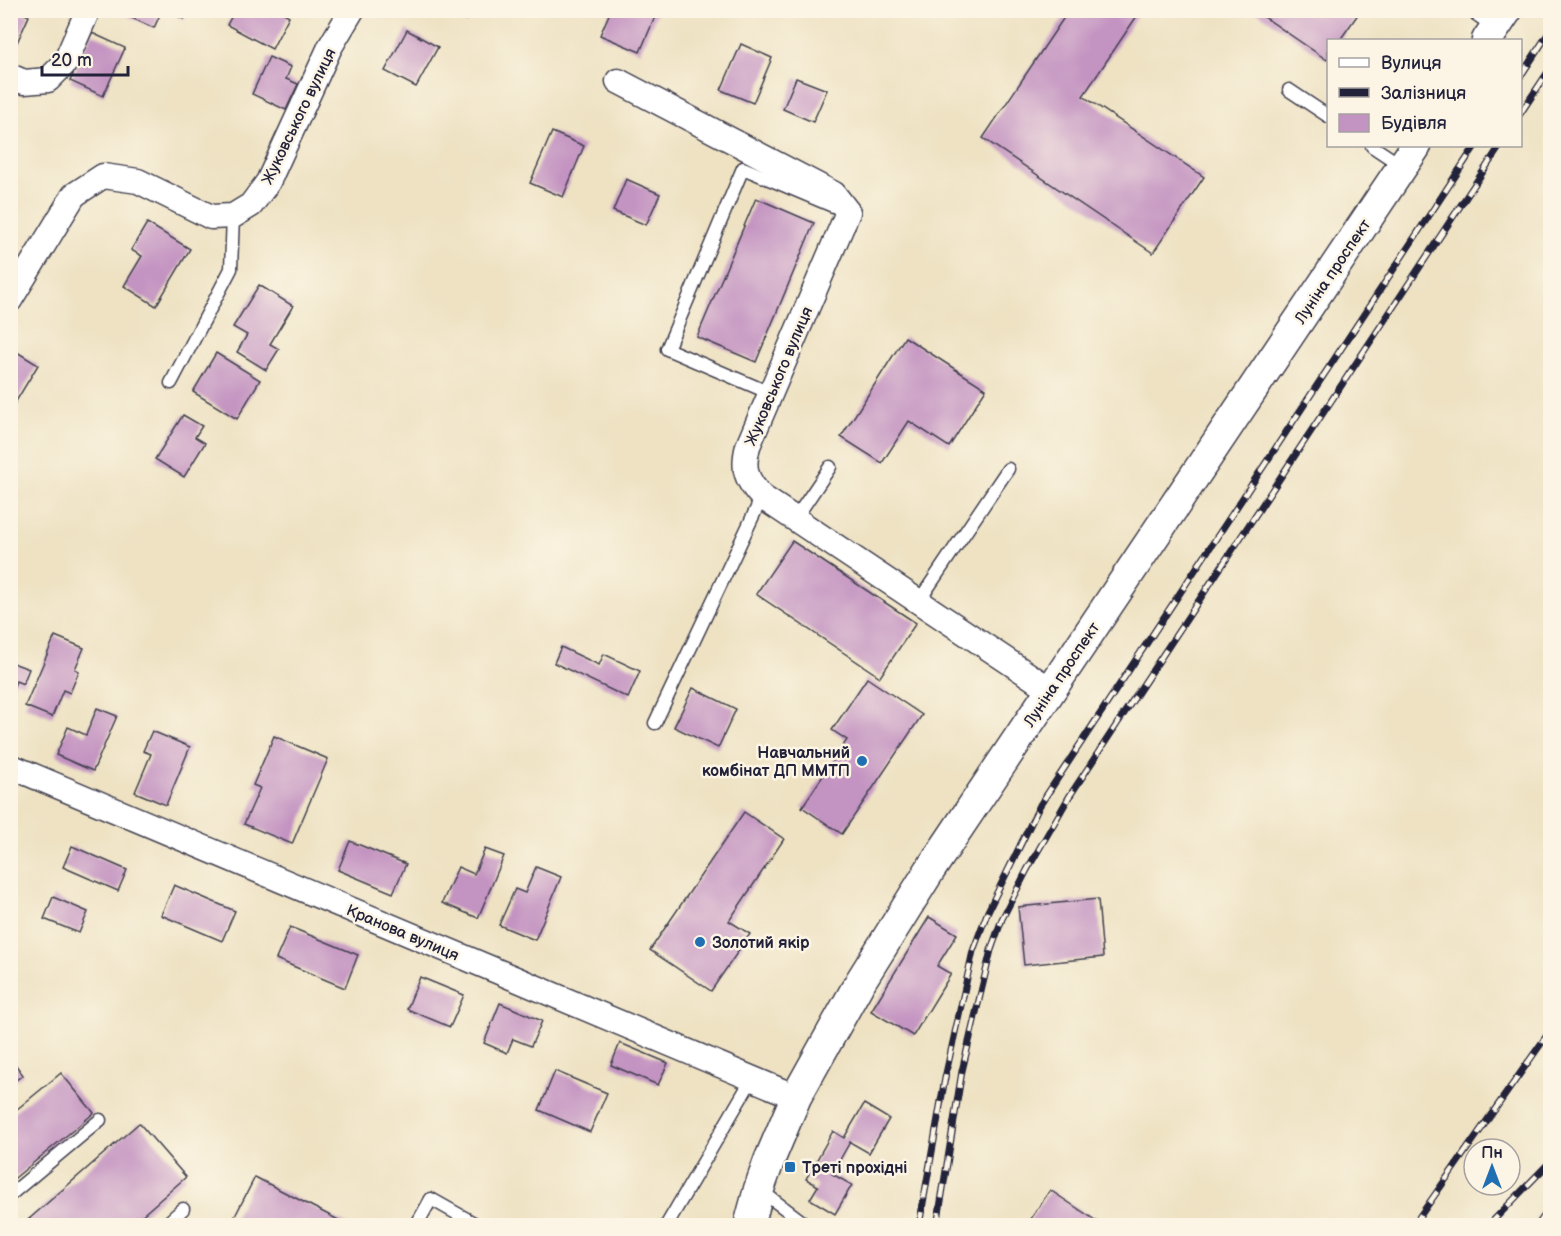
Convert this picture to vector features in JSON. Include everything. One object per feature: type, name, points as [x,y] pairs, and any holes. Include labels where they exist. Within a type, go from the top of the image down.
[{"type":"street","points":[[10,76],[24,82],[48,80],[64,63],[88,10]]},
{"type":"street","name":"Жуковського вулиця","points":[[233,216],[251,205],[268,182],[330,47],[352,10]]},
{"type":"street","points":[[618,81],[834,194],[848,212]]},
{"type":"street","name":"Луніна проспект","points":[[749,1226],[759,1189],[796,1097],[860,982],[930,870],[1409,156]]},
{"type":"street","points":[[10,300],[74,195],[104,176],[138,181],[211,217],[233,216]]},
{"type":"street","name":"Жуковського вулиця","points":[[848,212],[748,446],[744,460],[746,474],[752,486],[762,497],[1051,690]]},
{"type":"street","name":"Кранова вулиця","points":[[10,766],[796,1097]]},
{"type":"lane","points":[[1470,10],[1497,26]]},
{"type":"lane","points":[[1289,90],[1327,115]]},
{"type":"lane","points":[[1376,147],[1409,156]]},
{"type":"lane","points":[[770,393],[667,349],[743,168],[848,212]]},
{"type":"lane","points":[[171,383],[231,270],[233,216]]},
{"type":"lane","points":[[795,519],[830,466]]},
{"type":"lane","points":[[919,602],[1008,469]]},
{"type":"lane","points":[[655,723],[762,497]]},
{"type":"lane","points":[[666,1226],[752,1079]]},
{"type":"lane","points":[[10,1195],[100,1120]]},
{"type":"lane","points":[[759,1189],[808,1226]]},
{"type":"lane","points":[[416,1226],[431,1199],[479,1226]]},
{"type":"lane","points":[[164,1226],[183,1209]]},
{"type":"building","points":[[10,10],[16,10],[29,16],[14,49],[10,48]]},
{"type":"building","points":[[114,10],[162,10],[154,28]]},
{"type":"building","points":[[165,10],[188,10],[184,19]]},
{"type":"building","points":[[235,10],[279,10],[289,16],[272,49],[227,25]]},
{"type":"building","points":[[611,10],[658,10],[640,52],[600,35]]},
{"type":"building","points":[[1069,10],[1141,10],[1083,96],[1204,177],[1153,253],[983,138]]},
{"type":"building","points":[[1254,10],[1361,10],[1341,39],[1327,39],[1327,60]]},
{"type":"building","points":[[407,30],[438,47],[416,87],[385,71]]},
{"type":"building","points":[[92,33],[125,48],[103,96],[70,81]]},
{"type":"building","points":[[741,44],[772,58],[753,103],[721,90]]},
{"type":"building","points":[[269,57],[291,67],[286,79],[298,84],[286,110],[252,94]]},
{"type":"building","points":[[796,78],[827,90],[813,122],[783,109]]},
{"type":"building","points":[[552,132],[584,146],[563,197],[530,183]]},
{"type":"building","points":[[626,179],[660,194],[646,225],[613,211]]},
{"type":"building","points":[[756,198],[814,223],[756,362],[697,337]]},
{"type":"building","points":[[147,223],[190,249],[156,306],[124,286],[142,256],[131,250]]},
{"type":"building","points":[[259,285],[293,306],[270,344],[279,349],[266,370],[237,352],[247,335],[233,327]]},
{"type":"building","points":[[905,337],[986,389],[949,447],[909,421],[882,463],[841,437]]},
{"type":"building","points":[[12,349],[38,365],[15,403],[10,400]]},
{"type":"building","points":[[216,353],[260,380],[237,419],[193,392]]},
{"type":"building","points":[[183,415],[202,426],[195,437],[205,443],[184,477],[155,459]]},
{"type":"building","points":[[792,541],[916,623],[880,677],[756,594]]},
{"type":"building","points":[[55,636],[84,648],[75,669],[79,671],[70,693],[63,690],[52,717],[25,706]]},
{"type":"building","points":[[561,647],[599,665],[604,654],[640,671],[628,698],[554,663]]},
{"type":"building","points":[[10,662],[29,669],[23,684],[16,681],[11,693]]},
{"type":"building","points":[[867,678],[922,715],[842,834],[802,807],[847,740],[832,730]]},
{"type":"building","points":[[693,688],[736,709],[718,748],[674,727]]},
{"type":"building","points":[[97,708],[117,716],[93,771],[56,755],[68,727],[86,735]]},
{"type":"building","points":[[152,731],[190,747],[166,805],[135,792],[151,754],[143,751]]},
{"type":"building","points":[[274,736],[328,759],[292,844],[244,824],[260,788],[253,785]]},
{"type":"building","points":[[744,812],[784,839],[729,921],[750,934],[711,991],[650,950]]},
{"type":"building","points":[[350,841],[406,864],[393,893],[338,870]]},
{"type":"building","points":[[72,846],[127,870],[118,891],[63,867]]},
{"type":"building","points":[[485,849],[504,856],[478,918],[442,903],[458,867],[474,874]]},
{"type":"building","points":[[536,867],[561,877],[535,940],[499,925],[515,889],[525,893]]},
{"type":"building","points":[[174,885],[235,911],[222,941],[161,915]]},
{"type":"building","points":[[53,897],[88,912],[79,933],[44,919]]},
{"type":"building","points":[[1098,899],[1103,957],[1024,965],[1018,907]]},
{"type":"building","points":[[929,917],[957,934],[937,966],[951,974],[913,1036],[871,1011]]},
{"type":"building","points":[[290,927],[358,955],[345,988],[276,959]]},
{"type":"building","points":[[420,977],[464,995],[450,1027],[407,1009]]},
{"type":"building","points":[[500,1003],[542,1021],[531,1046],[513,1039],[507,1053],[484,1043]]},
{"type":"building","points":[[620,1043],[668,1063],[658,1085],[611,1065]]},
{"type":"building","points":[[10,1057],[23,1075],[10,1084]]},
{"type":"building","points":[[555,1071],[607,1093],[590,1132],[539,1110]]},
{"type":"building","points":[[61,1073],[94,1113],[10,1182],[10,1115]]},
{"type":"building","points":[[864,1104],[889,1119],[869,1153],[850,1142],[832,1174],[852,1185],[835,1214],[810,1199],[818,1186],[806,1179],[833,1131],[844,1138]]},
{"type":"building","points":[[139,1123],[186,1177],[130,1226],[21,1226]]},
{"type":"building","points":[[255,1177],[350,1226],[230,1226]]},
{"type":"building","points":[[1050,1190],[1104,1226],[1026,1226]]},
{"type":"railway","points":[[1522,74],[1550,31]]},
{"type":"railway","points":[[1522,111],[1550,69]]},
{"type":"railway","points":[[919,1226],[945,1078],[973,951],[988,911],[1040,805],[1474,147]]},
{"type":"railway","points":[[937,1226],[962,1071],[991,950],[1002,919],[1027,870],[1069,797],[1499,147]]},
{"type":"railway","points":[[1413,1226],[1550,1031]]},
{"type":"railway","points":[[1488,1226],[1550,1162]]},
{"type":"railway","points":[[1537,1226],[1550,1208]]},
{"type":"place","name":"Навчальний комбінат ДП ММТП","points":[[862,761]]},
{"type":"place","name":"Золотий якір","points":[[700,942]]},
{"type":"place","name":"Треті прохідні","points":[[790,1167]]}]
